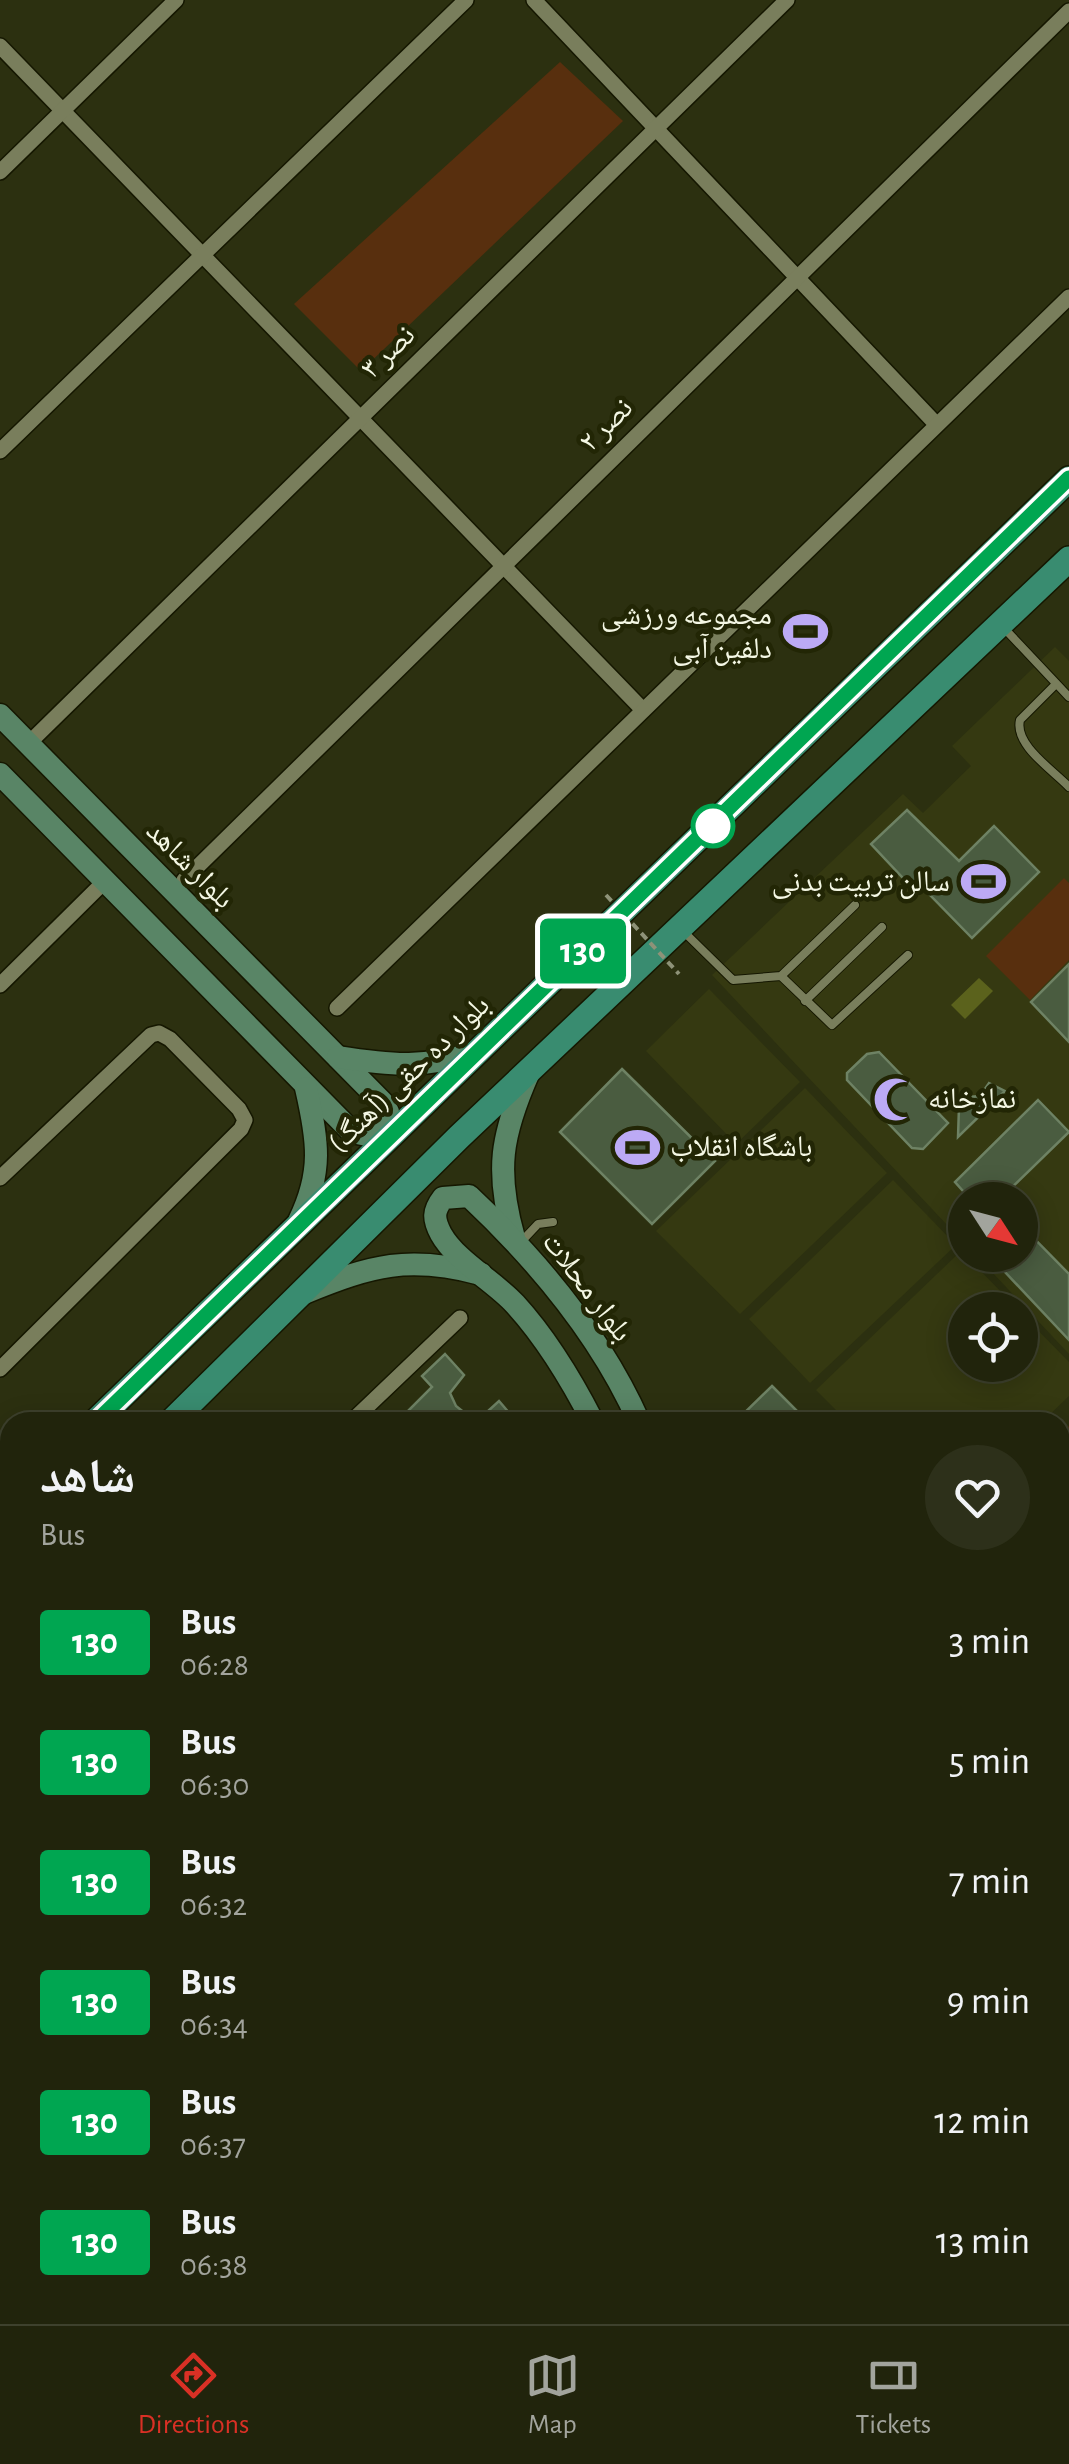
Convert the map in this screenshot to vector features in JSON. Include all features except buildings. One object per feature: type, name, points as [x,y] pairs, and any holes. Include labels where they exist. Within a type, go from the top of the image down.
[{"type":"main road","name":"بلوار ده حقی (آهنگ)","points":[[108,1412],[1069,478]]},
{"type":"main road","points":[[181,1412],[530,1069],[1069,559]]},
{"type":"main road","name":"بلوار شاهد","points":[[0,715],[338,1057],[388,1112],[380,1130],[372,1136],[352,1132],[305,1085]]},
{"type":"main road","points":[[28,744],[0,773],[305,1085],[316,1134],[316,1186],[295,1229]]},
{"type":"main road","points":[[338,1057],[389,1065],[433,1065],[479,1052]]},
{"type":"main road","name":"بلوار محلات","points":[[530,1069],[510,1115],[499,1172],[516,1246],[604,1354],[634,1412]]},
{"type":"main road","points":[[516,1246],[469,1196],[443,1198],[434,1210],[443,1238],[516,1305],[571,1378],[588,1412]]},
{"type":"main road","points":[[301,1294],[387,1265],[432,1262],[485,1275]]},
{"type":"street","points":[[0,172],[176,0]]},
{"type":"street","points":[[0,451],[466,0]]},
{"type":"street","points":[[534,0],[936,424]]},
{"type":"street","name":"نصر ۳","points":[[28,744],[787,0]]},
{"type":"street","name":"نصر ۲","points":[[184,880],[1069,11]]},
{"type":"street","points":[[0,46],[643,710]]},
{"type":"street","points":[[337,1008],[1069,297]]},
{"type":"street","points":[[0,984],[105,881]]},
{"type":"street","points":[[0,1178],[151,1035],[159,1033],[239,1108],[245,1120],[241,1130],[0,1369]]},
{"type":"street","points":[[361,1412],[460,1318]]},
{"type":"lane","points":[[1001,624],[1069,697]]},
{"type":"lane","points":[[1056,684],[1020,720],[1018,728],[1021,739],[1069,787]]},
{"type":"lane","points":[[680,928],[733,980],[780,976],[855,905]]},
{"type":"lane","points":[[805,1002],[882,926]]},
{"type":"lane","points":[[780,976],[824,1022],[837,1024],[908,955]]},
{"type":"lane","points":[[516,1246],[538,1224],[553,1222]]},
{"type":"path","points":[[606,895],[679,974]]},
{"type":"shaded area","points":[[560,62],[623,121],[361,371],[294,304]]},
{"type":"shaded area","points":[[1055,647],[1069,661],[1069,1354],[1038,1321],[1038,1292],[1011,1292],[992,1272],[1038,1272],[1038,1182],[948,1182],[948,1226],[712,975],[903,794],[923,813],[971,766],[952,746]]},
{"type":"shaded area","points":[[1064,878],[1069,883],[1069,960],[1030,1000],[986,956]]},
{"type":"shaded area","points":[[979,978],[993,991],[965,1019],[951,1005]]},
{"type":"shaded area","points":[[709,989],[800,1082],[736,1144],[646,1051]]},
{"type":"shaded area","points":[[805,1088],[887,1173],[740,1314],[656,1231]]},
{"type":"shaded area","points":[[893,1180],[948,1237],[948,1253],[810,1383],[749,1319]]},
{"type":"shaded area","points":[[948,1263],[948,1272],[982,1272],[1001,1292],[948,1292],[948,1382],[1038,1382],[1038,1330],[1069,1362],[1069,1396],[1052,1412],[838,1412],[816,1390]]},
{"type":"bus line","name":"130","points":[[106,1412],[1069,478]]},
{"type":"place","name":"مجموعه ورزشی دلفین آبی","points":[[805,632]]},
{"type":"place","name":"سالن تربیت بدنی","points":[[983,882]]},
{"type":"place","name":"نمازخانه","points":[[895,1099]]},
{"type":"place","name":"باشگاه انقلاب","points":[[637,1147]]}]
